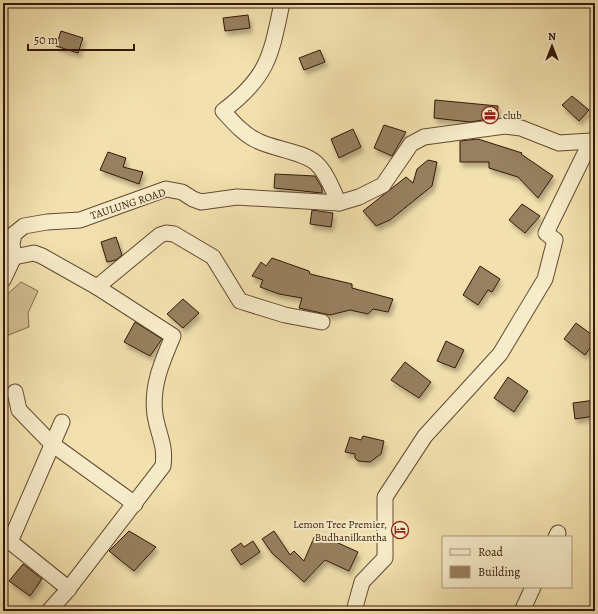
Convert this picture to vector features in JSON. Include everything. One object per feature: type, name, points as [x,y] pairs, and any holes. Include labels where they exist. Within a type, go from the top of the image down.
[{"type":"street","points":[[282,3],[268,63],[251,88],[223,111],[236,126],[258,141],[279,147],[315,162],[324,172],[339,203],[359,197],[383,185],[411,144],[424,137],[505,126],[521,128],[559,143],[593,140],[551,236],[546,279],[500,354],[425,436],[385,497],[385,558],[362,582],[354,611]]},
{"type":"street","name":"TAULUNG ROAD","points":[[3,280],[14,257],[12,244],[14,234],[24,226],[47,222],[80,220],[166,189],[182,192],[201,202],[237,197],[339,203]]},
{"type":"street","points":[[97,287],[160,235],[166,233],[174,234],[213,257],[240,301],[285,315],[322,322]]},
{"type":"street","points":[[14,257],[34,253],[97,287],[173,336],[158,369],[155,384],[155,415],[165,453],[163,466],[135,504],[49,611]]},
{"type":"street","points":[[15,392],[19,410],[52,444],[135,504]]},
{"type":"street","points":[[62,422],[6,539],[68,589]]},
{"type":"street","points":[[522,611],[533,588]]},
{"type":"shaded area","points":[[21,282],[38,291],[28,313],[29,327],[6,336],[3,334],[3,298]]},
{"type":"building","points":[[248,15],[250,28],[225,31],[223,18]]},
{"type":"building","points":[[61,31],[83,38],[78,53],[56,46]]},
{"type":"building","points":[[320,50],[325,62],[304,70],[299,58]]},
{"type":"building","points":[[572,96],[589,110],[579,121],[562,105]]},
{"type":"building","points":[[435,100],[498,106],[497,118],[470,122],[434,118]]},
{"type":"building","points":[[384,125],[406,132],[392,156],[374,148]]},
{"type":"building","points":[[353,129],[361,147],[339,158],[331,139]]},
{"type":"building","points":[[478,139],[522,153],[521,154],[553,176],[538,198],[518,177],[489,168],[489,162],[460,162],[460,141]]},
{"type":"building","points":[[108,152],[126,158],[123,167],[143,172],[139,184],[100,170]]},
{"type":"building","points":[[428,160],[437,162],[432,186],[390,220],[376,226],[363,211],[406,177],[413,183],[417,169]]},
{"type":"building","points":[[275,174],[315,176],[322,188],[322,193],[274,188]]},
{"type":"building","points":[[522,204],[540,216],[525,233],[509,220]]},
{"type":"building","points":[[312,210],[333,213],[331,227],[310,224]]},
{"type":"building","points":[[116,237],[122,255],[116,260],[107,262],[101,242]]},
{"type":"building","points":[[272,258],[309,271],[310,274],[352,284],[352,288],[393,299],[388,312],[373,309],[368,314],[350,310],[330,315],[299,308],[302,298],[279,294],[260,287],[263,280],[252,276],[261,262],[266,266]]},
{"type":"building","points":[[480,266],[500,279],[492,292],[488,290],[478,305],[463,295]]},
{"type":"building","points":[[183,299],[199,313],[183,328],[167,314]]},
{"type":"building","points":[[135,322],[162,339],[150,356],[124,342]]},
{"type":"building","points":[[576,323],[595,337],[595,341],[585,355],[564,339]]},
{"type":"building","points":[[446,341],[464,350],[455,368],[437,361]]},
{"type":"building","points":[[405,362],[431,382],[419,398],[391,380]]},
{"type":"building","points":[[508,377],[528,391],[514,412],[494,398]]},
{"type":"building","points":[[595,400],[595,416],[575,419],[573,403]]},
{"type":"building","points":[[363,436],[384,441],[381,454],[370,462],[358,461],[355,458],[355,454],[345,452],[350,437],[361,440]]},
{"type":"building","points":[[129,531],[156,547],[134,571],[109,551]]},
{"type":"building","points":[[274,531],[290,555],[294,551],[304,561],[316,533],[358,552],[349,571],[325,560],[304,582],[272,553],[262,539]]},
{"type":"building","points":[[253,541],[260,552],[241,565],[231,550],[241,543],[244,547]]},
{"type":"building","points":[[23,564],[42,579],[30,596],[9,581]]},
{"type":"place","name":"club","points":[[490,115]]},
{"type":"place","name":"Lemon Tree Premier, Budhanilkantha","points":[[400,530]]}]
